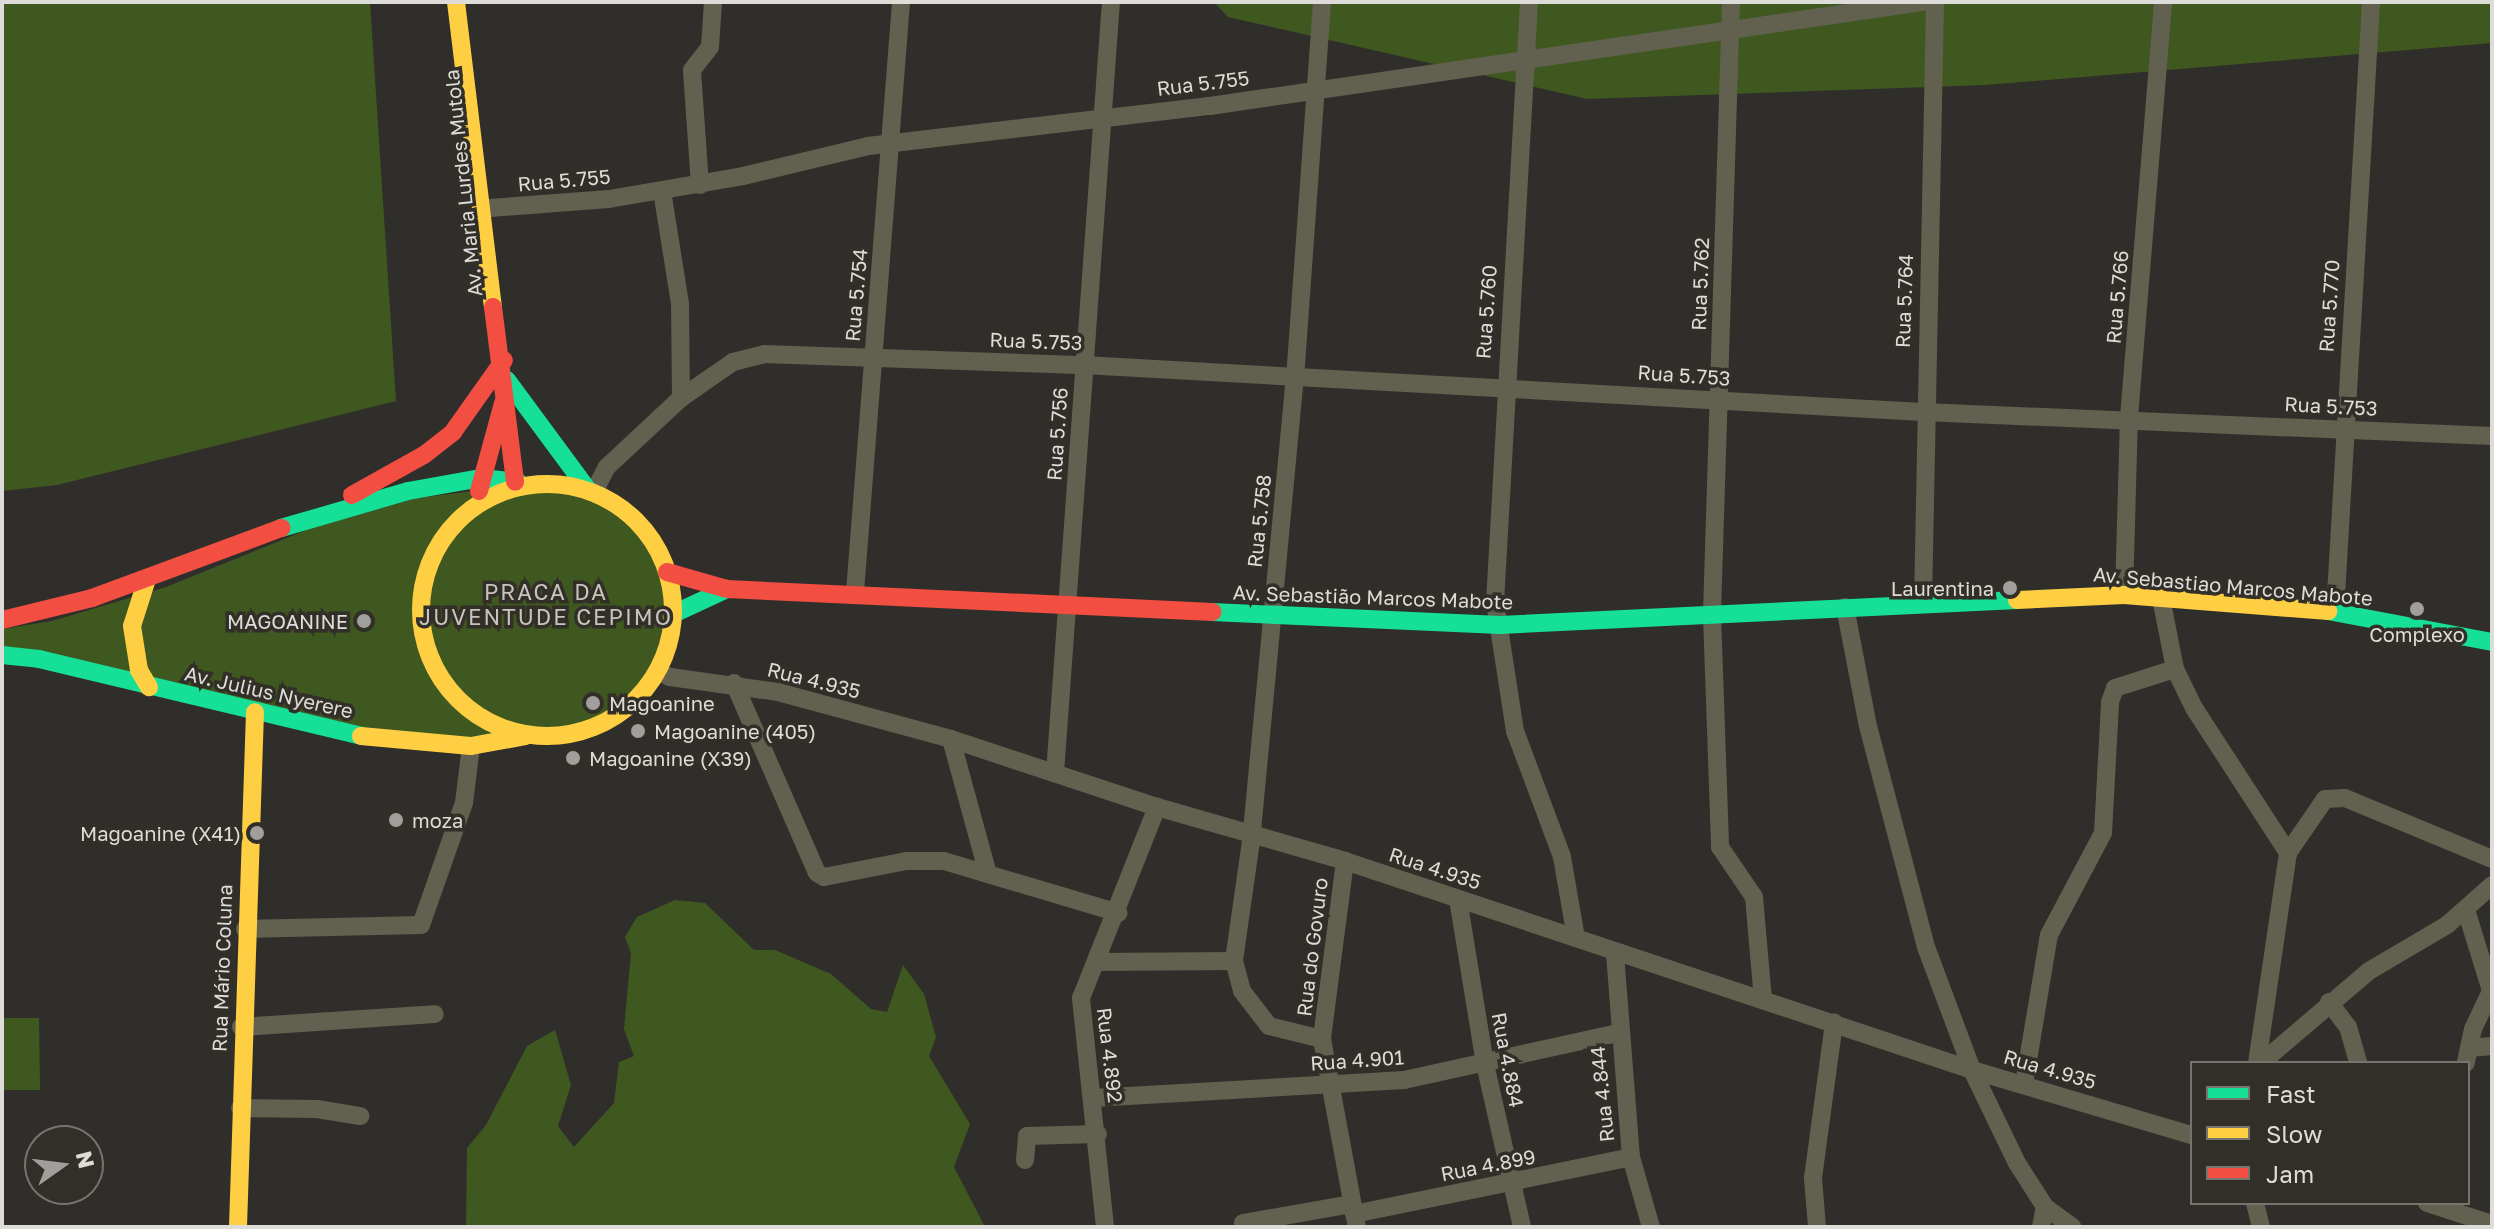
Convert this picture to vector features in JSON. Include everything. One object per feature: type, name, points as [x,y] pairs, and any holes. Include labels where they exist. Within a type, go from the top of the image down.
[{"type":"main road","points":[[456,2],[522,483]]},
{"type":"main road","name":"Av. Maria Lurdes Mutola","points":[[465,2],[507,380]]},
{"type":"main road","points":[[307,518],[430,451],[468,414],[504,360]]},
{"type":"main road","points":[[507,380],[591,491],[640,524],[667,572],[673,614],[669,640],[658,671],[638,698],[612,718],[582,732],[549,737],[528,735],[481,718],[456,698],[425,643],[424,580],[435,550],[453,524],[475,505],[522,483]]},
{"type":"main road","points":[[475,505],[507,380]]},
{"type":"main road","points":[[2,620],[147,579],[307,518],[408,491],[482,478],[591,491]]},
{"type":"main road","name":"Av. Sebastião Marcos Mabote","points":[[667,572],[727,589],[855,592],[1271,616],[1500,625],[2017,597]]},
{"type":"main road","points":[[147,579],[132,626],[139,670],[149,687]]},
{"type":"main road","name":"Av. Sebastião Marcos Mabote","points":[[673,614],[727,589]]},
{"type":"main road","name":"Av. Sebastiao Marcos Mabote","points":[[2017,597],[2124,595],[2335,612],[2492,642]]},
{"type":"main road","name":"Av. Julius Nyerere","points":[[2,655],[39,659],[255,718],[357,736],[471,746],[528,735]]},
{"type":"main road","name":"Rua Mário Coluna","points":[[238,1227],[241,1027],[255,718]]},
{"type":"street","points":[[700,185],[692,70],[710,47],[713,2]]},
{"type":"street","name":"Rua 5.754","points":[[855,592],[901,2]]},
{"type":"street","name":"Rua 5.756","points":[[1055,773],[1100,117],[1111,2]]},
{"type":"street","name":"Rua 5.758","points":[[1322,2],[1295,376],[1252,834],[1234,961],[1242,991],[1269,1026],[1322,1039]]},
{"type":"street","name":"Rua 5.760","points":[[1529,2],[1493,574],[1515,731],[1562,857],[1576,938]]},
{"type":"street","name":"Rua 5.762","points":[[1731,2],[1712,615],[1720,847],[1754,897],[1763,999]]},
{"type":"street","name":"Rua 5.755","points":[[490,208],[662,191],[891,143],[1317,89],[1923,2]]},
{"type":"street","name":"Rua 5.764","points":[[1923,602],[1923,412],[1935,2]]},
{"type":"street","name":"Rua 5.766","points":[[2124,595],[2129,417],[2163,2]]},
{"type":"street","name":"Rua 5.770","points":[[2335,612],[2343,429],[2371,2]]},
{"type":"street","points":[[662,191],[680,303],[681,398]]},
{"type":"street","name":"Rua 5.753","points":[[591,491],[607,467],[681,398],[747,357],[1084,365],[1504,386],[1923,412],[2129,417],[2492,436]]},
{"type":"street","points":[[2161,598],[2175,669],[2194,708],[2288,853]]},
{"type":"street","points":[[1845,607],[1907,884],[1972,1070],[2017,1163],[2045,1207],[2073,1227]]},
{"type":"street","points":[[2024,1084],[2049,935],[2103,833],[2110,702],[2120,684],[2175,669]]},
{"type":"street","name":"Rua 4.935","points":[[658,671],[670,677],[734,683],[951,739],[1157,807],[1345,861],[1576,938],[1615,954],[1834,1022],[1972,1070],[2190,1134]]},
{"type":"street","points":[[734,683],[817,873],[824,877],[906,861],[944,861],[987,871],[1118,913]]},
{"type":"street","points":[[951,739],[987,871]]},
{"type":"street","points":[[245,929],[421,925],[464,803],[471,746]]},
{"type":"street","points":[[2259,1061],[2288,853],[2317,807],[2336,796],[2492,859]]},
{"type":"street","name":"Rua 4.892","points":[[1105,1227],[1098,1134],[1080,1016],[1096,962],[1118,913],[1157,807]]},
{"type":"street","name":"Rua do Govuro","points":[[1345,861],[1322,1039],[1354,1215]]},
{"type":"street","points":[[2261,1061],[2329,1002],[2466,910],[2492,885]]},
{"type":"street","name":"Rua 4.884","points":[[1458,899],[1485,1064],[1522,1227]]},
{"type":"street","points":[[2466,910],[2491,991],[2467,1055]]},
{"type":"street","name":"Rua 4.844","points":[[1615,954],[1618,1033],[1631,1157],[1651,1227]]},
{"type":"street","points":[[1096,962],[1234,961]]},
{"type":"street","points":[[2329,1002],[2348,1027],[2357,1061]]},
{"type":"street","points":[[241,1027],[435,1014]]},
{"type":"street","points":[[1817,1227],[1813,1178],[1834,1022]]},
{"type":"street","name":"Rua 4.901","points":[[1093,1098],[1404,1080],[1618,1033]]},
{"type":"street","points":[[2467,1055],[2492,1046]]},
{"type":"street","points":[[240,1108],[317,1109],[360,1116]]},
{"type":"street","points":[[1025,1160],[1027,1136],[1098,1134]]},
{"type":"street","name":"Rua 4.899","points":[[1243,1223],[1354,1215],[1631,1157]]},
{"type":"street","points":[[2256,1205],[2261,1227]]},
{"type":"street","points":[[2438,1205],[2492,1224]]},
{"type":"street","points":[[2041,1227],[2045,1207]]},
{"type":"green space","points":[[2,2],[370,2],[396,401],[57,485],[2,491]]},
{"type":"green space","points":[[1214,2],[2492,2],[2492,43],[1986,85],[1587,99],[1228,17]]},
{"type":"green space","points":[[529,484],[569,485],[619,505],[656,546],[672,593],[669,640],[658,671],[638,698],[612,718],[582,732],[440,745],[2,649],[2,629],[52,621],[166,587],[309,529],[417,498]]},
{"type":"green space","points":[[675,900],[705,903],[754,950],[775,950],[831,974],[871,1009],[887,1012],[903,965],[924,994],[936,1037],[929,1056],[970,1124],[954,1167],[985,1227],[466,1227],[467,1148],[486,1125],[527,1046],[555,1030],[571,1085],[558,1126],[574,1147],[614,1103],[619,1062],[634,1056],[624,1029],[631,953],[625,937],[637,917]]},
{"type":"green space","points":[[2,1018],[39,1018],[40,1090],[2,1090]]},
{"type":"traffic: fast","points":[[507,380],[588,490]]},
{"type":"traffic: fast","points":[[281,528],[408,491],[482,478],[518,482]]},
{"type":"traffic: fast","points":[[673,614],[727,589]]},
{"type":"traffic: fast","points":[[1212,612],[1500,625],[2017,600]]},
{"type":"traffic: fast","points":[[2328,611],[2492,642]]},
{"type":"traffic: fast","points":[[2,655],[39,659],[361,736]]},
{"type":"traffic: slow","points":[[456,2],[493,307]]},
{"type":"traffic: slow","points":[[535,484],[559,484],[584,489],[607,499],[627,512],[645,530],[668,573],[673,610],[671,635],[664,658],[645,690],[627,708],[584,731],[559,736],[535,736],[510,731],[487,721],[467,708],[449,690],[426,647],[421,622],[421,598],[426,573],[436,550],[449,530],[467,512],[510,489],[535,484]]},
{"type":"traffic: slow","points":[[147,579],[132,626],[139,670],[149,687]]},
{"type":"traffic: slow","points":[[2017,600],[2124,595],[2328,611]]},
{"type":"traffic: slow","points":[[238,1227],[255,712]]},
{"type":"traffic: slow","points":[[361,736],[471,746],[526,736]]},
{"type":"traffic: jam","points":[[493,307],[515,482]]},
{"type":"traffic: jam","points":[[352,495],[424,455],[453,432],[504,360]]},
{"type":"traffic: jam","points":[[479,491],[503,403]]},
{"type":"traffic: jam","points":[[2,620],[92,598],[281,528]]},
{"type":"traffic: jam","points":[[667,572],[727,589],[1212,612]]},
{"type":"place","name":"Laurentina","points":[[2010,588]]},
{"type":"place","name":"Complexo","points":[[2417,609]]},
{"type":"place","name":"MAGOANINE","points":[[364,621]]},
{"type":"place","name":"Magoanine","points":[[593,703]]},
{"type":"place","name":"Magoanine (405)","points":[[638,731]]},
{"type":"place","name":"Magoanine (X39)","points":[[573,758]]},
{"type":"place","name":"moza","points":[[396,820]]},
{"type":"place","name":"Magoanine (X41)","points":[[257,833]]},
{"type":"district","name":"PRACA DA JUVENTUDE CEPIMO","points":[[546,604]]}]
